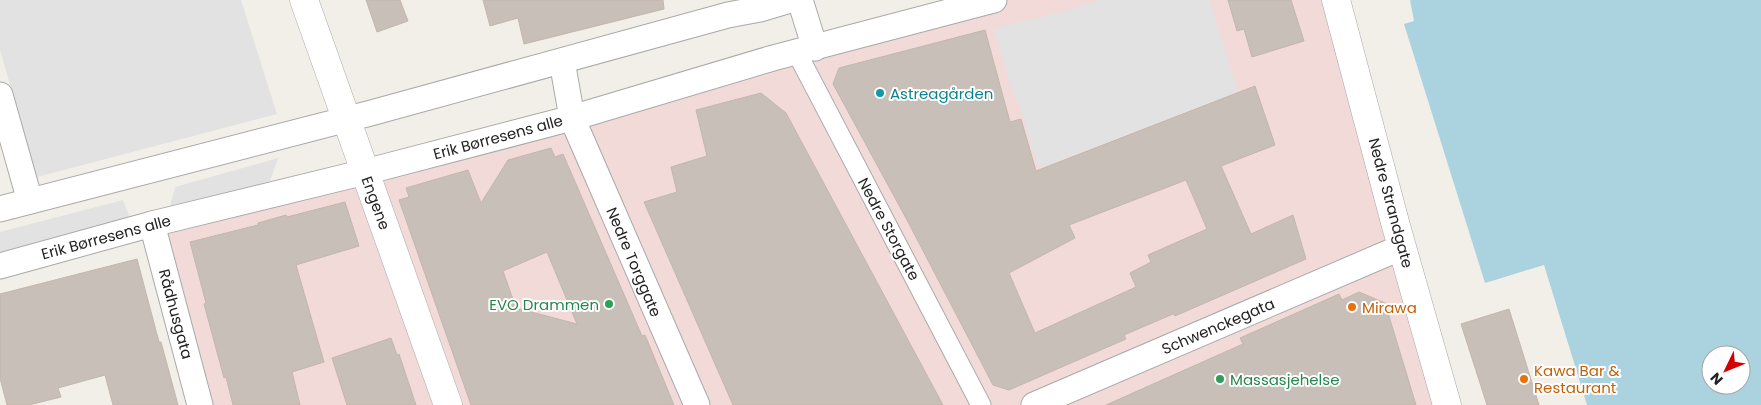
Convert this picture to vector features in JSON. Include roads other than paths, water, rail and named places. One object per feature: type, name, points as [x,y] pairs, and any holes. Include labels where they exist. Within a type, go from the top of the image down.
[{"type":"street","name":"Engene","points":[[304,0],[448,405]]},
{"type":"street","points":[[0,209],[562,61],[732,7],[760,9],[790,0]]},
{"type":"street","points":[[800,0],[806,50]]},
{"type":"street","name":"Erik Børresens alle","points":[[0,266],[152,224],[365,172],[572,118],[763,61],[994,0]]},
{"type":"street","name":"Nedre Strandgate","points":[[1336,0],[1447,405]]},
{"type":"street","name":"Nedre Storgate","points":[[806,50],[981,405]]},
{"type":"street","name":"Nedre Torggate","points":[[562,61],[572,118],[697,405]]},
{"type":"street","points":[[0,95],[30,201]]},
{"type":"street","name":"Rådhusgata","points":[[152,224],[200,405]]},
{"type":"street","name":"Schwenckegata","points":[[1034,405],[1402,246]]},
{"type":"water","points":[[1410,0],[1761,0],[1761,405],[1587,405],[1544,265],[1485,283],[1404,24],[1414,21]]},
{"type":"place","name":"Astreagården","points":[[880,93]]},
{"type":"place","name":"EVO Drammen","points":[[609,304]]},
{"type":"place","name":"Mirawa","points":[[1352,307]]},
{"type":"place","name":"Massasjehelse","points":[[1220,379]]},
{"type":"place","name":"Kawa Bar & Restaurant","points":[[1524,379]]}]
